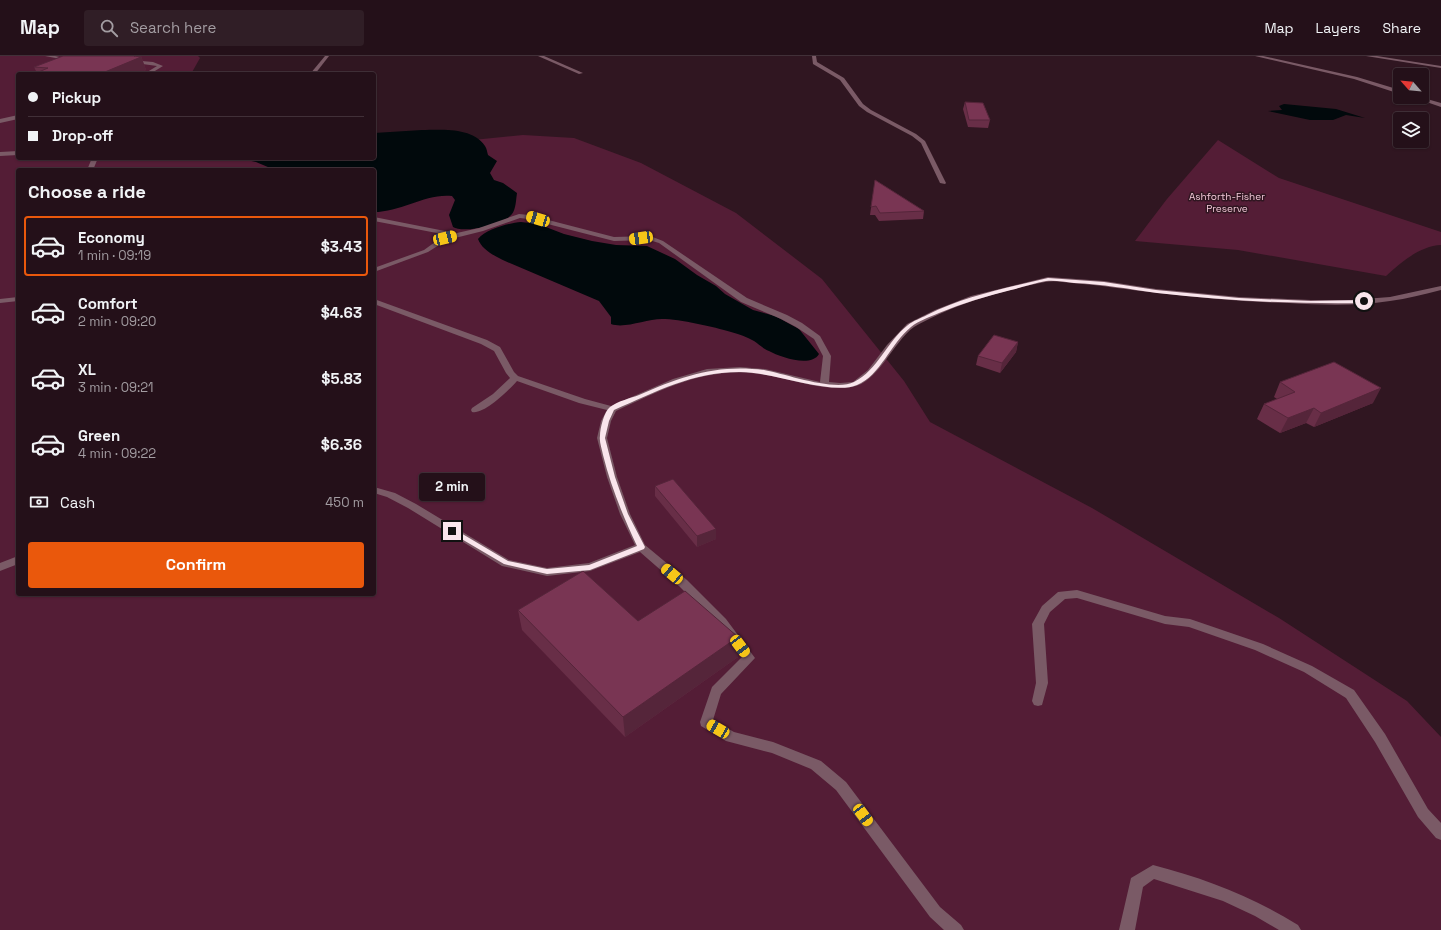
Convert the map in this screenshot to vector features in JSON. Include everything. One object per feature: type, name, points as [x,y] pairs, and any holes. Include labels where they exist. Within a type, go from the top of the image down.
[{"type":"street","points":[[47,56],[78,61]]},
{"type":"street","points":[[314,72],[327,56]]},
{"type":"street","points":[[540,56],[581,72]]},
{"type":"street","points":[[814,56],[815,63],[842,79],[861,105],[869,111],[914,135],[923,142],[943,183]]},
{"type":"street","points":[[1257,56],[1355,78],[1393,90]]},
{"type":"street","points":[[1368,56],[1441,67]]},
{"type":"street","points":[[125,60],[153,62],[161,66],[150,72]]},
{"type":"street","points":[[1429,101],[1441,105]]},
{"type":"street","points":[[0,121],[16,117]]},
{"type":"street","points":[[0,154],[16,152]]},
{"type":"street","points":[[376,269],[426,251],[445,238],[481,230],[519,216],[529,216],[614,239],[650,238],[661,242],[744,300],[784,317],[818,338],[828,356],[824,385]]},
{"type":"street","points":[[376,219],[434,230],[445,233],[445,238]]},
{"type":"street","points":[[376,302],[484,342],[497,349],[510,374],[515,378],[582,401],[612,409],[676,381],[707,372],[740,370],[765,372],[824,385],[840,386],[855,384],[871,372],[890,346],[910,326],[938,312],[974,298],[1048,279],[1104,283],[1156,291],[1232,299],[1311,302],[1351,302],[1390,299],[1441,288]]},
{"type":"street","points":[[0,301],[16,299]]},
{"type":"street","points":[[475,410],[494,399],[506,389],[515,378]]},
{"type":"street","points":[[612,409],[606,421],[602,438],[612,477],[625,514],[641,547],[683,583],[722,622],[749,658],[716,691],[706,722],[731,737],[773,748],[816,764],[841,786],[935,912],[956,930]]},
{"type":"street","points":[[376,490],[391,494],[506,563],[547,572],[590,568],[641,547]]},
{"type":"street","points":[[0,566],[16,561]]},
{"type":"street","points":[[1038,701],[1042,683],[1038,624],[1046,609],[1062,595],[1077,594],[1164,620],[1190,623],[1259,647],[1308,669],[1350,694],[1380,738],[1423,813],[1441,833]]},
{"type":"street","points":[[1127,930],[1136,884],[1153,872],[1181,879],[1229,897],[1274,918],[1293,930]]},
{"type":"green space","points":[[0,56],[198,56],[200,58],[192,72],[16,72],[16,160],[376,160],[376,158],[473,140],[523,135],[574,138],[641,163],[736,213],[822,279],[904,381],[930,422],[1092,508],[1279,618],[1407,701],[1441,737],[1441,930],[0,930]]},
{"type":"green space","name":"Ashforth-Fisher Preserve","points":[[1218,140],[1279,178],[1441,232],[1441,245],[1426,248],[1418,252],[1404,260],[1386,276],[1238,250],[1135,241],[1167,199]]},
{"type":"shaded area","points":[[1284,104],[1336,109],[1365,118],[1346,115],[1333,120],[1310,120],[1268,111],[1282,110],[1279,106]]},
{"type":"shaded area","points":[[447,130],[472,135],[486,147],[488,155],[497,161],[490,173],[494,180],[503,183],[517,193],[515,207],[512,214],[508,218],[484,227],[475,229],[458,229],[453,227],[449,215],[455,200],[452,196],[433,197],[394,209],[376,212],[376,168],[270,168],[247,160],[376,160],[376,133]]},
{"type":"shaded area","points":[[521,222],[538,224],[564,234],[592,241],[616,245],[647,246],[675,259],[697,275],[716,286],[725,294],[753,310],[775,316],[799,329],[819,354],[815,358],[809,360],[795,360],[780,356],[767,350],[749,338],[724,330],[678,320],[656,319],[629,325],[611,324],[611,317],[599,301],[493,255],[482,246],[478,239],[492,229]]},
{"type":"building","points":[[63,56],[141,57],[105,72],[39,72],[48,68],[34,67]]},
{"type":"building","points":[[965,102],[983,103],[990,120],[969,120]]},
{"type":"building","points":[[875,180],[924,211],[880,213],[876,206],[871,207]]},
{"type":"building","points":[[994,335],[1018,342],[1002,363],[978,356]]},
{"type":"building","points":[[1334,362],[1381,388],[1321,413],[1314,408],[1288,418],[1264,404],[1295,392],[1280,382]]},
{"type":"building","points":[[673,479],[716,529],[697,536],[655,486]]},
{"type":"building","points":[[583,571],[638,621],[685,591],[738,637],[623,717],[518,610]]},
{"type":"route","points":[[452,531],[506,563],[547,572],[590,568],[641,547],[625,514],[606,458],[602,438],[606,421],[612,409],[676,381],[707,372],[740,370],[765,372],[819,384],[840,386],[855,384],[871,372],[890,346],[910,326],[938,312],[974,298],[1020,286],[1048,279],[1104,283],[1156,291],[1239,299],[1311,302],[1364,301]]}]
